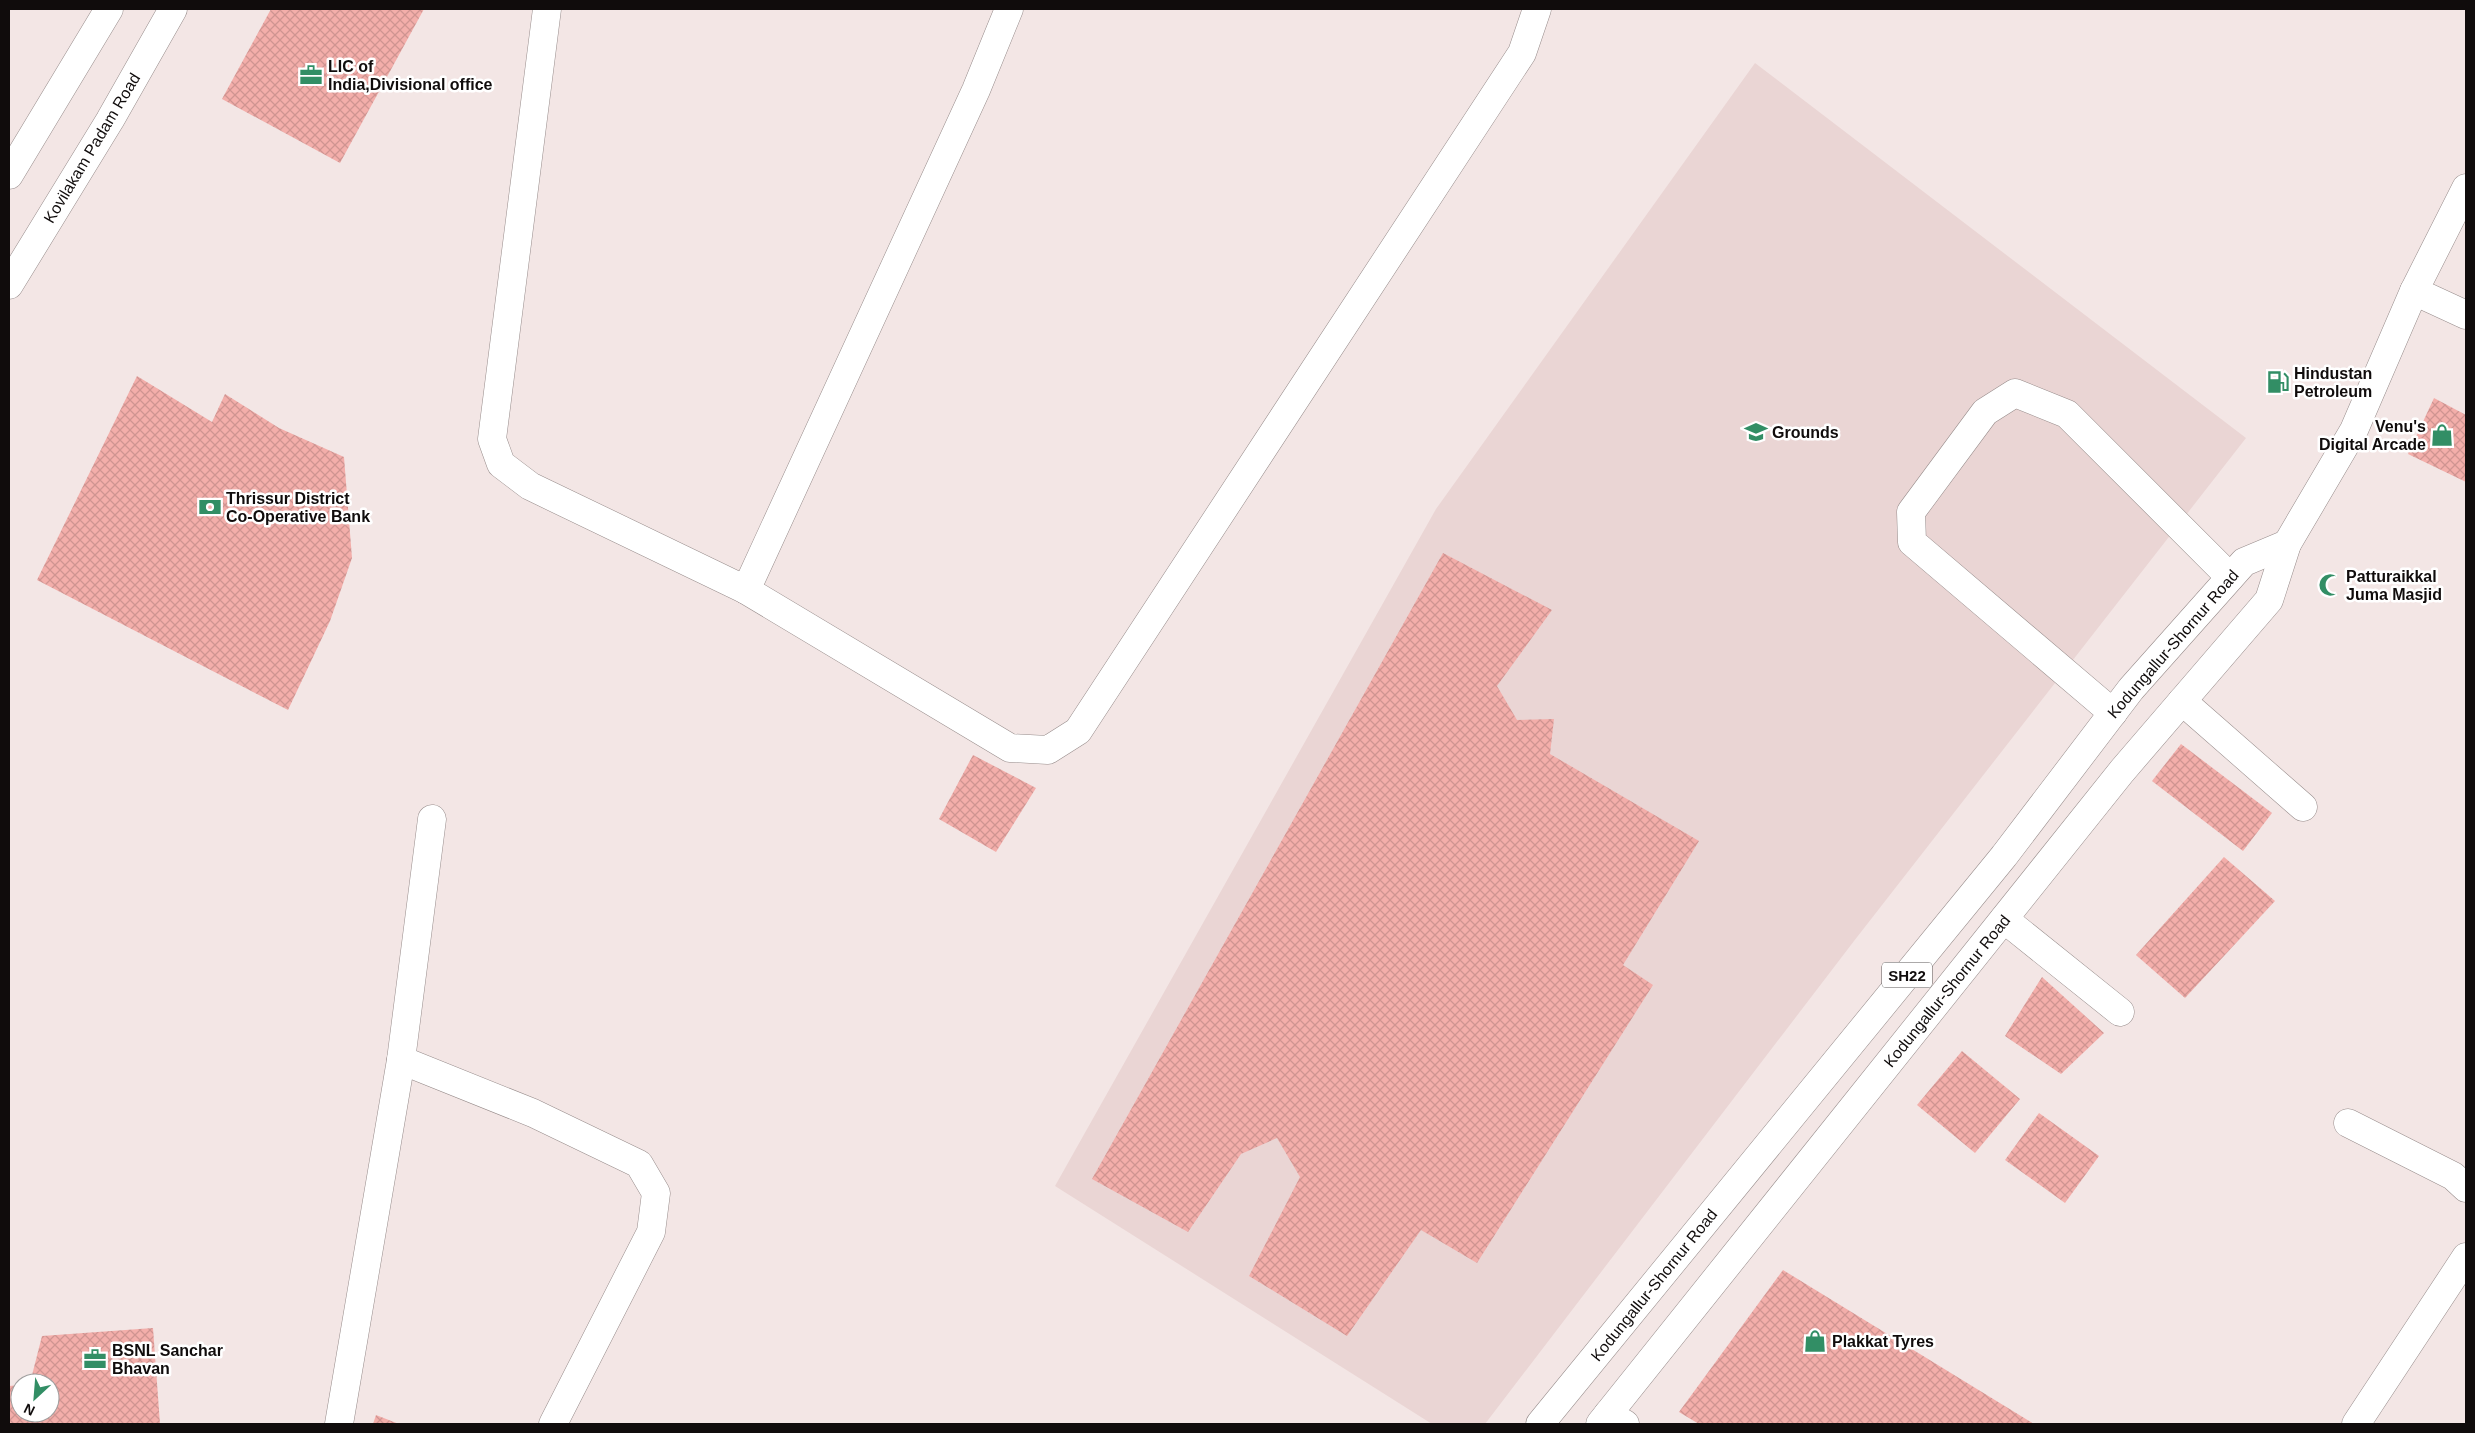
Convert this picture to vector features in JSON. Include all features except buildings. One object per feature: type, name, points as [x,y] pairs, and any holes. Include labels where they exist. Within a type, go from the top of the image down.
[{"type":"street","points":[[9,175],[109,9]]},
{"type":"street","name":"Kovilakam Padam Road","points":[[9,285],[110,120],[173,9]]},
{"type":"street","points":[[547,9],[492,439],[501,464],[530,486],[746,590],[1010,748],[1048,750],[1078,731],[1522,53],[1537,9]]},
{"type":"street","points":[[746,590],[976,90],[1009,9]]},
{"type":"street","name":"SH22","points":[[2287,544],[2354,430],[2414,292],[2466,188]]},
{"type":"street","points":[[2414,292],[2466,315]]},
{"type":"street","points":[[2113,713],[1912,542],[1910,512],[1985,412],[2015,393],[2067,414],[2230,577]]},
{"type":"street","name":"Kodungallur-Shornur Road","points":[[1540,1424],[2004,856],[2113,713],[2244,562],[2287,544]]},
{"type":"street","name":"Kodungallur-Shornur Road","points":[[1611,1421],[2122,770],[2269,600],[2287,544]]},
{"type":"street","points":[[2182,701],[2303,807]]},
{"type":"street","points":[[339,1424],[400,1060],[432,819]]},
{"type":"street","points":[[2004,919],[2120,1012]]},
{"type":"street","points":[[400,1060],[534,1113],[639,1164],[656,1194],[651,1232],[552,1424]]},
{"type":"street","points":[[2348,1123],[2453,1176],[2466,1188]]},
{"type":"street","points":[[2366,1421],[2466,1257]]},
{"type":"shaded area","points":[[1755,63],[2246,438],[1854,941],[1485,1424],[1432,1424],[1055,1186],[1436,509]]},
{"type":"place","name":"LIC of India,Divisional office","points":[[311,75]]},
{"type":"place","name":"Hindustan Petroleum","points":[[2278,382]]},
{"type":"place","name":"Grounds","points":[[1756,432]]},
{"type":"place","name":"Venu's Digital Arcade","points":[[2442,435]]},
{"type":"place","name":"Thrissur District Co-Operative Bank","points":[[210,507]]},
{"type":"place","name":"Patturaikkal Juma Masjid","points":[[2330,585]]},
{"type":"place","name":"Plakkat Tyres","points":[[1815,1341]]},
{"type":"place","name":"BSNL Sanchar Bhavan","points":[[95,1359]]}]
